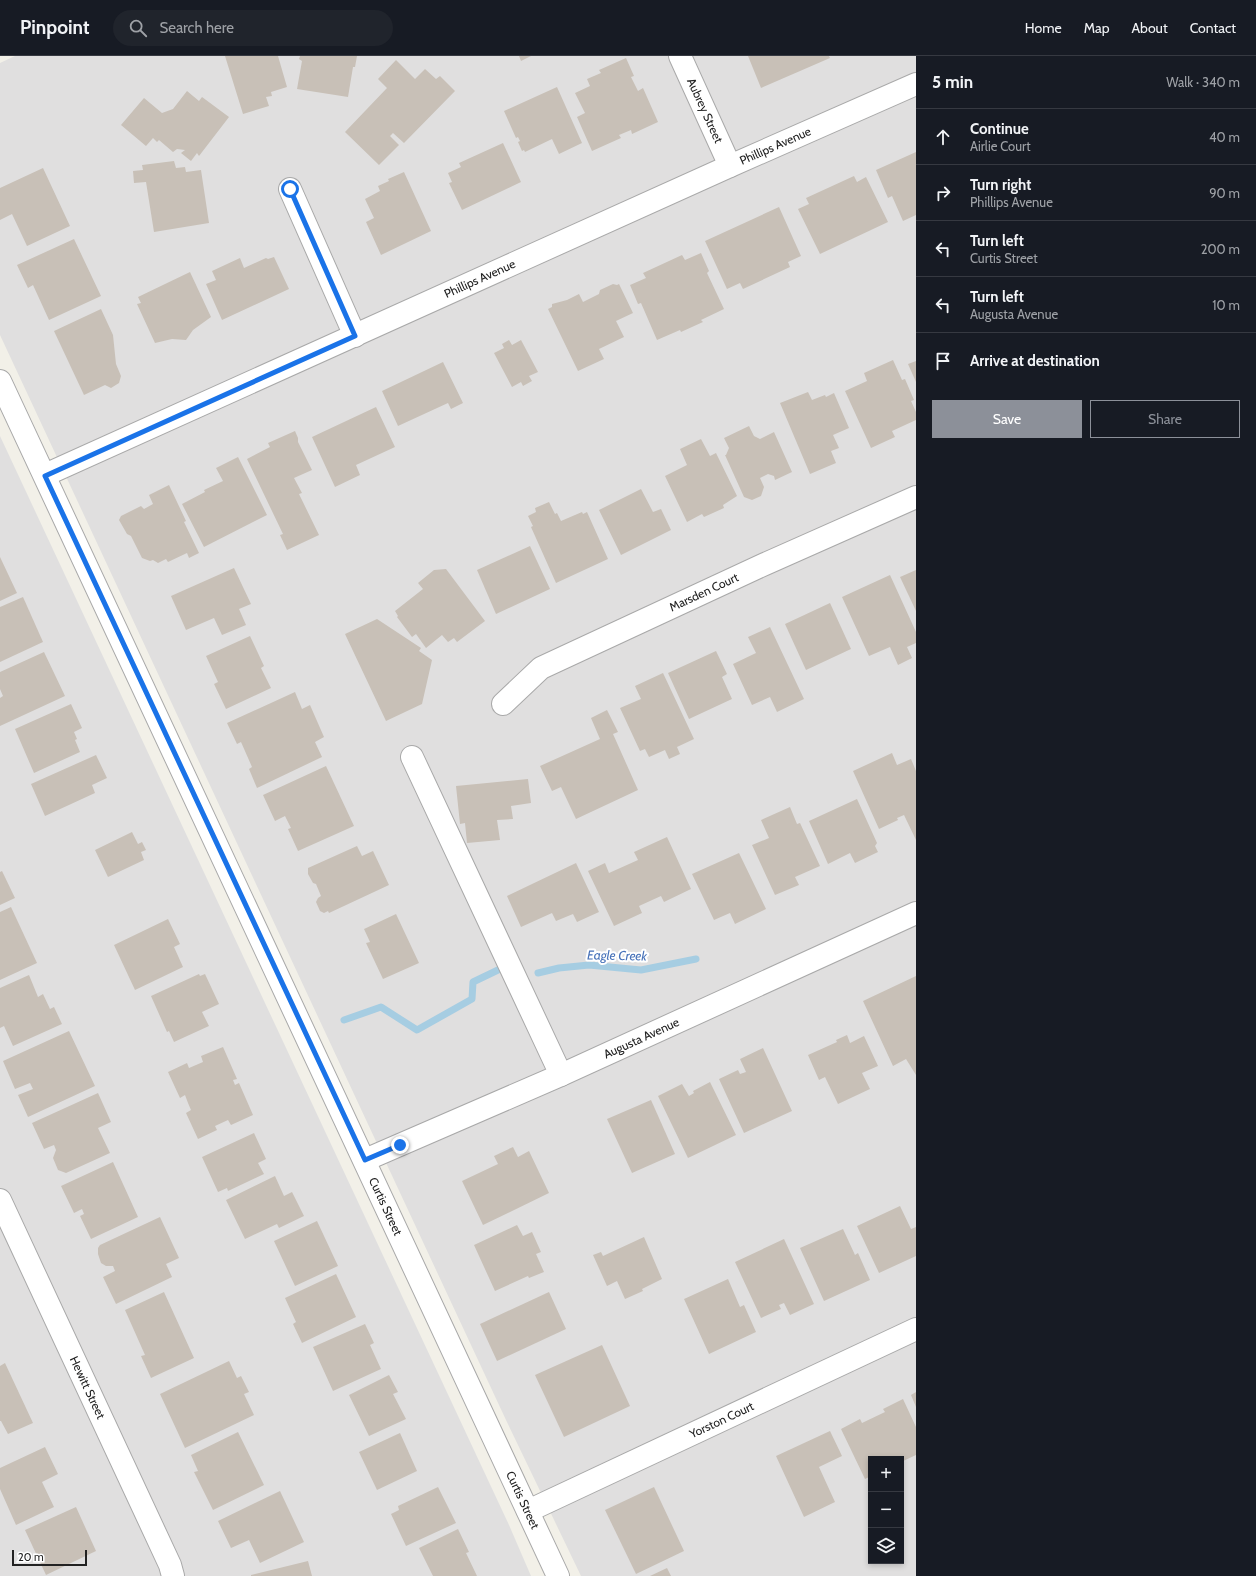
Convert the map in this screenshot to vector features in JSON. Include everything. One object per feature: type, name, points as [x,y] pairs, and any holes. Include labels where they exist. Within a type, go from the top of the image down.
[{"type":"street","name":"Aubrey Street","points":[[680,56],[730,166]]},
{"type":"street","name":"Phillips Avenue","points":[[45,476],[730,166],[916,84]]},
{"type":"street","points":[[290,189],[355,336]]},
{"type":"street","name":"Curtis Street","points":[[0,381],[558,1576]]},
{"type":"street","name":"Marsden Court","points":[[504,704],[540,668],[758,567],[916,497]]},
{"type":"street","points":[[412,757],[561,1075]]},
{"type":"street","name":"Augusta Avenue","points":[[365,1160],[561,1075],[916,914]]},
{"type":"street","name":"Hewitt Street","points":[[0,1200],[167,1558],[173,1576]]},
{"type":"street","name":"Yorston Court","points":[[528,1511],[916,1329]]},
{"type":"shaded area","points":[[15,56],[916,56],[916,1576],[581,1576],[506,1420],[0,335],[0,63]]},
{"type":"shaded area","points":[[0,436],[509,1525],[531,1576],[0,1576]]},
{"type":"building","points":[[225,56],[278,56],[287,87],[271,92],[272,96],[266,97],[269,106],[243,114]]},
{"type":"building","points":[[300,56],[357,56],[355,67],[353,67],[348,97],[297,89],[302,61],[299,59]]},
{"type":"building","points":[[519,56],[531,56],[521,61]]},
{"type":"building","points":[[748,56],[829,56],[830,58],[761,88]]},
{"type":"building","points":[[626,58],[634,76],[631,77],[638,91],[643,88],[658,122],[632,134],[631,130],[619,135],[621,138],[592,151],[577,117],[585,113],[575,93],[590,86],[587,79],[601,73],[599,70]]},
{"type":"building","points":[[396,60],[415,79],[425,69],[436,79],[440,76],[455,91],[404,143],[393,133],[390,136],[399,145],[379,165],[345,132],[387,88],[378,79]]},
{"type":"building","points":[[557,87],[582,143],[559,154],[552,139],[525,152],[524,150],[522,151],[518,142],[520,141],[518,137],[516,138],[504,111]]},
{"type":"building","points":[[187,91],[199,101],[202,97],[229,117],[199,156],[197,153],[191,161],[181,153],[185,150],[177,149],[173,152],[159,140],[157,142],[153,138],[146,146],[121,125],[144,98],[162,113],[173,109]]},
{"type":"building","points":[[503,143],[521,182],[462,210],[449,183],[452,182],[448,173],[461,167],[459,163]]},
{"type":"building","points":[[916,152],[916,215],[903,221],[892,196],[888,198],[876,170]]},
{"type":"building","points":[[174,161],[176,168],[185,167],[186,172],[201,170],[209,223],[154,232],[146,182],[134,183],[133,171],[143,170],[142,165]]},
{"type":"building","points":[[43,168],[70,226],[27,246],[12,214],[0,220],[0,188]]},
{"type":"building","points":[[404,172],[431,231],[381,255],[366,222],[374,218],[365,199],[380,191],[378,186],[389,181],[388,179]]},
{"type":"building","points":[[854,176],[857,182],[866,177],[888,222],[820,254],[798,209],[809,204],[806,198]]},
{"type":"building","points":[[779,207],[801,256],[788,262],[790,267],[743,289],[740,283],[727,289],[705,241]]},
{"type":"building","points":[[74,239],[101,296],[49,320],[33,285],[28,288],[17,265]]},
{"type":"building","points":[[701,253],[709,271],[707,273],[724,309],[701,320],[703,322],[681,332],[680,330],[657,340],[641,303],[638,304],[630,285],[646,278],[643,273],[682,255],[685,260]]},
{"type":"building","points":[[274,257],[289,289],[222,320],[206,284],[216,280],[212,271],[240,258],[244,268],[266,258],[268,259]]},
{"type":"building","points":[[190,272],[211,317],[193,330],[186,340],[172,339],[155,343],[137,304],[141,303],[138,297]]},
{"type":"building","points":[[613,284],[619,284],[633,313],[616,321],[624,337],[599,349],[604,359],[578,371],[548,309],[552,307],[552,304],[567,300],[579,294],[583,302],[599,294],[600,290]]},
{"type":"building","points":[[101,309],[113,335],[116,364],[121,376],[119,383],[111,388],[105,385],[84,395],[54,331]]},
{"type":"building","points":[[509,340],[512,345],[521,340],[538,372],[529,376],[532,381],[523,386],[521,382],[512,387],[494,353],[504,348],[502,344]]},
{"type":"building","points":[[893,360],[902,380],[905,379],[914,400],[911,401],[916,412],[916,420],[892,431],[895,437],[871,448],[845,391],[867,381],[864,373]]},
{"type":"building","points":[[916,361],[916,382],[908,364]]},
{"type":"building","points":[[443,362],[463,403],[451,409],[448,403],[398,426],[382,391]]},
{"type":"building","points":[[808,392],[812,400],[825,395],[826,397],[834,393],[849,428],[833,435],[839,448],[831,451],[836,463],[810,474],[780,403]]},
{"type":"building","points":[[376,407],[395,447],[356,465],[360,475],[335,487],[312,437]]},
{"type":"building","points":[[749,426],[754,436],[760,439],[774,432],[792,472],[775,480],[774,476],[768,474],[760,478],[764,487],[761,496],[752,500],[744,497],[725,455],[729,448],[724,438]]},
{"type":"building","points":[[295,431],[298,442],[312,470],[294,478],[302,493],[299,494],[319,535],[287,550],[280,535],[283,534],[247,459],[270,447],[268,443]]},
{"type":"building","points":[[701,439],[710,456],[716,453],[737,496],[723,505],[724,508],[704,517],[702,514],[687,522],[665,476],[687,465],[680,449]]},
{"type":"building","points":[[238,457],[267,515],[204,547],[182,504],[205,492],[204,490],[223,481],[216,468]]},
{"type":"building","points":[[169,485],[186,521],[184,522],[199,553],[189,558],[187,553],[168,562],[166,559],[158,563],[153,560],[150,561],[142,558],[131,536],[127,534],[119,520],[121,516],[141,506],[144,509],[153,504],[149,495]]},
{"type":"building","points":[[641,489],[653,512],[661,509],[671,530],[621,555],[599,510]]},
{"type":"building","points":[[549,502],[555,514],[557,513],[561,521],[582,512],[583,514],[587,512],[608,559],[556,583],[531,527],[533,526],[528,516],[536,512],[535,508]]},
{"type":"building","points":[[530,546],[550,589],[496,614],[477,570]]},
{"type":"building","points":[[0,557],[17,593],[0,601]]},
{"type":"building","points":[[234,568],[251,604],[239,609],[246,625],[222,635],[214,618],[186,630],[171,596]]},
{"type":"building","points":[[446,569],[485,621],[457,642],[454,638],[448,642],[442,635],[426,648],[416,634],[412,637],[397,617],[398,616],[395,611],[423,589],[418,583],[434,570]]},
{"type":"building","points":[[916,570],[916,611],[900,577]]},
{"type":"building","points":[[890,575],[916,632],[916,643],[907,647],[912,658],[898,665],[890,647],[869,656],[842,597]]},
{"type":"building","points":[[23,597],[43,642],[0,662],[0,607]]},
{"type":"building","points":[[830,603],[851,649],[806,670],[785,624]]},
{"type":"building","points":[[377,619],[421,648],[419,651],[432,660],[422,704],[386,721],[345,634]]},
{"type":"building","points":[[770,627],[804,699],[777,712],[770,697],[752,705],[733,664],[756,653],[748,637]]},
{"type":"building","points":[[250,636],[264,666],[261,668],[271,688],[226,709],[214,684],[218,682],[206,656]]},
{"type":"building","points":[[716,651],[727,674],[722,677],[732,699],[689,719],[668,673]]},
{"type":"building","points":[[44,652],[65,696],[0,726],[0,698],[3,696],[0,689],[0,672]]},
{"type":"building","points":[[663,673],[694,739],[677,747],[680,754],[669,759],[665,750],[649,757],[645,749],[640,751],[620,708],[641,699],[635,686]]},
{"type":"building","points":[[295,692],[302,709],[310,705],[324,737],[315,742],[322,757],[257,788],[249,769],[252,767],[241,742],[237,744],[227,723]]},
{"type":"building","points":[[71,704],[82,728],[74,732],[77,739],[75,740],[80,752],[34,773],[15,729]]},
{"type":"building","points":[[607,710],[618,732],[613,734],[638,790],[576,819],[561,787],[552,791],[540,766],[600,739],[591,718]]},
{"type":"building","points":[[892,753],[897,765],[911,759],[916,771],[916,840],[904,815],[897,818],[898,820],[879,829],[853,771]]},
{"type":"building","points":[[96,755],[107,778],[92,785],[95,793],[45,816],[31,784]]},
{"type":"building","points":[[326,766],[354,826],[298,851],[288,829],[291,828],[285,816],[275,821],[263,795]]},
{"type":"building","points":[[528,779],[531,803],[511,806],[513,819],[497,820],[500,840],[467,843],[465,823],[460,824],[456,786]]},
{"type":"building","points":[[857,799],[877,843],[875,846],[878,852],[855,863],[850,853],[828,864],[809,821]]},
{"type":"building","points":[[790,807],[797,824],[800,823],[820,866],[795,877],[799,885],[775,895],[752,845],[769,838],[761,820]]},
{"type":"building","points":[[132,832],[138,844],[142,842],[146,850],[141,852],[144,860],[108,877],[95,850]]},
{"type":"building","points":[[667,837],[691,889],[664,902],[661,896],[639,906],[642,913],[614,926],[588,871],[605,863],[609,873],[638,860],[634,852]]},
{"type":"building","points":[[357,846],[362,856],[373,851],[389,885],[329,913],[328,911],[324,913],[320,911],[316,902],[321,896],[316,884],[313,883],[308,874],[308,868]]},
{"type":"building","points":[[739,853],[766,909],[735,924],[730,913],[714,920],[692,874]]},
{"type":"building","points":[[576,863],[599,912],[577,922],[573,914],[556,921],[552,913],[521,927],[507,896]]},
{"type":"building","points":[[2,871],[15,898],[0,905],[0,872]]},
{"type":"building","points":[[11,907],[37,963],[0,980],[0,912]]},
{"type":"building","points":[[396,914],[419,963],[383,979],[366,943],[370,942],[364,929]]},
{"type":"building","points":[[168,919],[180,944],[174,947],[183,967],[135,990],[114,945]]},
{"type":"building","points":[[199,974],[200,976],[205,974],[219,1004],[202,1012],[209,1026],[174,1042],[169,1031],[167,1032],[151,996]]},
{"type":"building","points":[[29,975],[38,997],[43,994],[50,1009],[54,1007],[62,1024],[13,1046],[4,1026],[0,1028],[0,988]]},
{"type":"building","points":[[916,976],[916,1075],[906,1059],[893,1066],[863,1001]]},
{"type":"building","points":[[69,1031],[95,1086],[28,1117],[18,1095],[33,1089],[30,1083],[15,1089],[3,1061]]},
{"type":"building","points":[[847,1035],[850,1043],[864,1036],[878,1066],[862,1073],[870,1089],[838,1104],[825,1077],[819,1080],[808,1055],[837,1042],[836,1040]]},
{"type":"building","points":[[223,1047],[237,1079],[233,1080],[235,1085],[239,1083],[253,1115],[231,1125],[228,1120],[215,1126],[217,1130],[198,1139],[186,1113],[191,1110],[185,1095],[180,1098],[168,1072],[187,1063],[189,1068],[203,1062],[201,1056]]},
{"type":"building","points":[[763,1048],[792,1111],[744,1133],[719,1079],[738,1070],[740,1074],[746,1072],[740,1059]]},
{"type":"building","points":[[710,1082],[736,1135],[688,1158],[658,1096],[682,1084],[689,1096],[694,1093],[693,1091]]},
{"type":"building","points":[[98,1093],[111,1122],[98,1128],[110,1153],[66,1173],[58,1170],[53,1158],[56,1150],[54,1145],[44,1149],[32,1123]]},
{"type":"building","points":[[651,1100],[675,1154],[632,1173],[607,1119]]},
{"type":"building","points":[[254,1133],[266,1159],[258,1163],[264,1174],[228,1191],[227,1188],[218,1192],[202,1157]]},
{"type":"building","points":[[513,1147],[518,1157],[529,1151],[549,1193],[483,1225],[462,1181],[498,1164],[494,1156]]},
{"type":"building","points":[[113,1162],[138,1217],[91,1239],[80,1216],[84,1214],[82,1209],[74,1213],[61,1186]]},
{"type":"building","points":[[275,1176],[284,1196],[292,1192],[304,1216],[279,1228],[277,1224],[245,1239],[226,1200]]},
{"type":"building","points":[[900,1206],[911,1229],[916,1227],[916,1256],[879,1273],[857,1226]]},
{"type":"building","points":[[160,1217],[179,1258],[166,1264],[172,1277],[116,1304],[103,1277],[115,1271],[113,1266],[106,1266],[101,1263],[98,1248],[100,1245]]},
{"type":"building","points":[[317,1221],[338,1266],[295,1286],[274,1241]]},
{"type":"building","points":[[517,1225],[523,1236],[532,1232],[541,1252],[536,1254],[544,1272],[529,1278],[528,1276],[495,1291],[474,1245]]},
{"type":"building","points":[[843,1229],[855,1255],[858,1253],[870,1280],[824,1301],[800,1248]]},
{"type":"building","points":[[644,1237],[662,1279],[642,1289],[643,1291],[625,1299],[617,1281],[607,1286],[593,1255],[601,1252],[603,1256]]},
{"type":"building","points":[[784,1239],[814,1304],[790,1315],[784,1303],[779,1305],[781,1309],[761,1318],[735,1262]]},
{"type":"building","points":[[336,1274],[356,1317],[302,1343],[293,1324],[296,1322],[285,1298]]},
{"type":"building","points":[[728,1279],[740,1307],[744,1305],[756,1332],[709,1354],[684,1299]]},
{"type":"building","points":[[164,1292],[194,1358],[151,1378],[141,1356],[145,1355],[125,1310]]},
{"type":"building","points":[[549,1292],[566,1329],[497,1361],[480,1324]]},
{"type":"building","points":[[365,1324],[374,1343],[370,1345],[381,1369],[333,1391],[313,1347]]},
{"type":"building","points":[[602,1345],[630,1406],[564,1437],[535,1375]]},
{"type":"building","points":[[229,1361],[237,1378],[241,1376],[249,1392],[244,1394],[254,1415],[185,1448],[160,1394]]},
{"type":"building","points":[[5,1363],[33,1423],[8,1434],[0,1421],[0,1366]]},
{"type":"building","points":[[389,1375],[398,1392],[393,1394],[406,1419],[369,1436],[349,1395]]},
{"type":"building","points":[[916,1392],[916,1407],[911,1395]]},
{"type":"building","points":[[903,1399],[916,1427],[916,1455],[904,1461],[904,1456],[868,1456],[868,1478],[865,1479],[841,1429],[860,1419],[862,1423],[885,1412],[883,1409]]},
{"type":"building","points":[[830,1431],[842,1456],[819,1467],[835,1502],[804,1517],[776,1456]]},
{"type":"building","points":[[238,1432],[264,1485],[213,1510],[194,1472],[198,1471],[191,1455]]},
{"type":"building","points":[[400,1433],[417,1471],[377,1490],[359,1452]]},
{"type":"building","points":[[45,1447],[58,1474],[42,1482],[54,1507],[16,1525],[0,1489],[0,1468]]},
{"type":"building","points":[[438,1487],[456,1523],[406,1546],[391,1514],[399,1510],[398,1506]]},
{"type":"building","points":[[654,1487],[684,1551],[636,1574],[605,1510]]},
{"type":"building","points":[[280,1491],[304,1542],[260,1563],[249,1540],[231,1548],[218,1521]]},
{"type":"building","points":[[76,1507],[96,1551],[46,1575],[25,1530]]},
{"type":"building","points":[[458,1529],[469,1552],[466,1553],[477,1576],[433,1576],[419,1548]]},
{"type":"building","points":[[308,1561],[312,1576],[251,1576],[251,1575]]},
{"type":"building","points":[[667,1568],[671,1576],[650,1576]]},
{"type":"waterway","name":"Eagle Creek","points":[[538,973],[559,968],[589,965],[641,970],[696,959]]},
{"type":"waterway","name":"Eagle Creek","points":[[344,1020],[381,1007],[417,1030],[472,999],[473,982],[498,970]]},
{"type":"route","points":[[290,189],[355,336],[45,476],[365,1160],[400,1145]]}]
